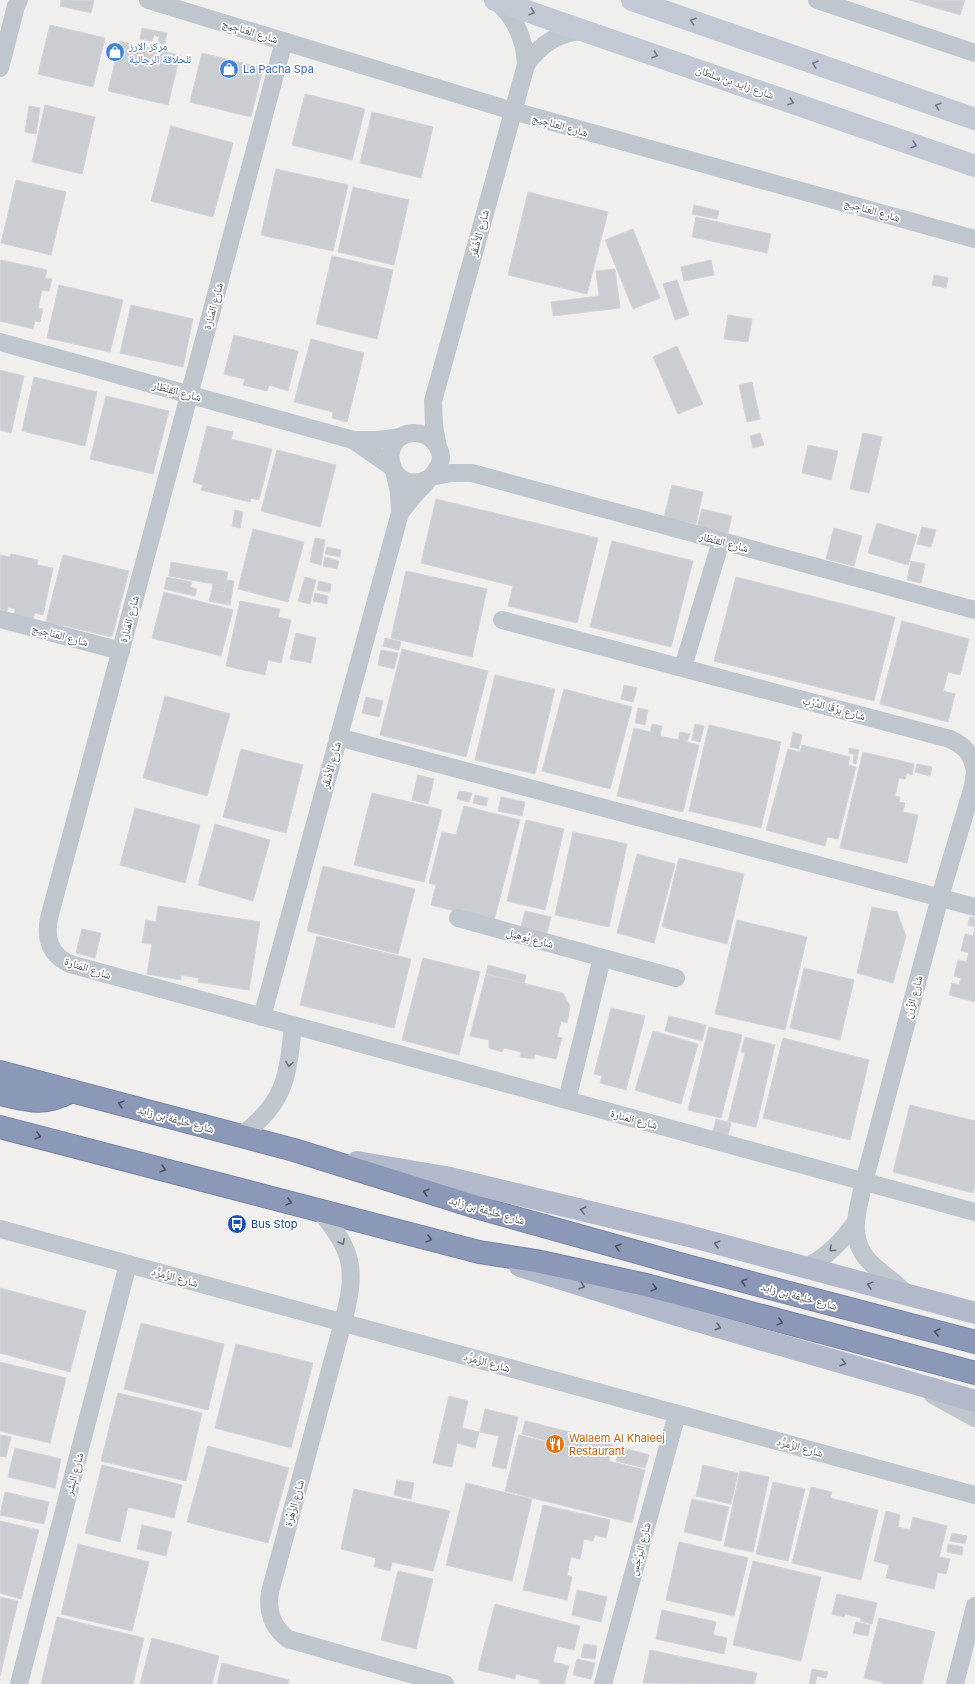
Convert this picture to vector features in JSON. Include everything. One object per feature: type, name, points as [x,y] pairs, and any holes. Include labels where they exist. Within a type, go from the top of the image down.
[{"type":"highway","points":[[0,1063],[28,1080]]},
{"type":"highway","name":"شارع خليفة بن زايد","points":[[0,1072],[294,1150],[420,1190],[635,1252],[822,1303],[975,1342]]},
{"type":"highway","points":[[0,1094],[38,1102],[54,1099],[72,1091]]},
{"type":"highway","points":[[0,1127],[479,1252],[565,1267],[646,1285],[975,1373]]},
{"type":"main road","name":"شارع زايد بن سلطان","points":[[495,0],[975,166]]},
{"type":"main road","points":[[632,0],[975,119]]},
{"type":"main road","points":[[294,1150],[445,1177],[689,1236],[975,1313]]},
{"type":"main road","points":[[479,1252],[645,1306],[975,1401]]},
{"type":"street","points":[[0,68],[16,6],[19,0]]},
{"type":"street","name":"شارع العَنَاجِيج","points":[[148,0],[513,111],[975,239]]},
{"type":"street","name":"شارع الأَشْقَر","points":[[495,0],[509,14],[519,32],[525,53],[526,65]]},
{"type":"street","points":[[817,0],[975,53]]},
{"type":"street","name":"شارع الأَشْقَر","points":[[439,449],[434,425],[433,401],[526,65],[532,55],[551,40],[562,34],[585,30]]},
{"type":"street","name":"شارع المَنارة","points":[[284,41],[49,918],[47,933],[51,949],[56,956],[70,964],[975,1212]]},
{"type":"street","name":"شارع القِنْطَار","points":[[0,342],[354,440],[378,440],[403,436]]},
{"type":"street","name":"شارع الأَشْقَر","points":[[403,436],[433,401]]},
{"type":"street","points":[[417,433],[424,434],[435,442],[439,449],[439,467],[431,478],[424,481],[411,482],[399,477],[393,469],[390,456],[391,450],[403,436],[417,433]]},
{"type":"street","name":"شارع القِنْطَار","points":[[354,440],[393,469]]},
{"type":"street","name":"شارع القِنْطَار","points":[[439,449],[472,473]]},
{"type":"street","name":"شارع الأَشْقَر","points":[[262,1017],[400,513],[399,492],[393,469]]},
{"type":"street","name":"شارع القِنْطَار","points":[[431,478],[451,473],[472,473],[975,610]]},
{"type":"street","name":"شارع الأَشْقَر","points":[[400,513],[431,478]]},
{"type":"street","points":[[684,667],[721,541]]},
{"type":"street","name":"شارع العَنَاجِيج","points":[[0,619],[120,651]]},
{"type":"street","name":"شارع بَرْقَا الدَّرْب","points":[[502,620],[684,667],[950,739],[964,747],[974,766]]},
{"type":"street","points":[[338,737],[975,907]]},
{"type":"street","name":"شارع الزِّرَن","points":[[906,1294],[862,1253],[858,1244],[855,1223],[864,1182],[940,897],[973,786],[974,766]]},
{"type":"street","name":"شارع بُوهيل","points":[[458,918],[676,978]]},
{"type":"street","points":[[566,1100],[602,958]]},
{"type":"street","points":[[240,1136],[262,1117],[279,1094],[289,1066],[293,1025]]},
{"type":"street","name":"شارع الزَّهْرَة","points":[[320,1210],[342,1241],[350,1262],[350,1289],[343,1322],[270,1592],[268,1608],[277,1629],[288,1639],[445,1684]]},
{"type":"street","name":"شارع الزِّرَن","points":[[804,1268],[826,1255],[842,1240],[855,1223]]},
{"type":"street","name":"شارع الزُمرُّد","points":[[0,1229],[975,1495]]},
{"type":"street","name":"شارع البِشْر","points":[[19,1684],[128,1264]]},
{"type":"street","points":[[912,1383],[975,1418]]},
{"type":"street","name":"شارع البَرْجَس","points":[[603,1684],[677,1414]]},
{"type":"street","points":[[955,1684],[975,1606]]},
{"type":"building","points":[[61,0],[94,0],[91,13],[60,6]]},
{"type":"building","points":[[909,0],[965,0],[960,15]]},
{"type":"building","points":[[50,25],[105,38],[93,87],[38,74]]},
{"type":"building","points":[[142,28],[167,33],[165,44],[158,43],[159,37],[154,35],[152,41],[140,39]]},
{"type":"building","points":[[120,41],[180,55],[168,105],[108,91]]},
{"type":"building","points":[[202,53],[263,68],[251,117],[190,102]]},
{"type":"building","points":[[305,94],[365,109],[352,160],[292,145]]},
{"type":"building","points":[[45,105],[95,117],[82,174],[32,162]]},
{"type":"building","points":[[29,106],[40,108],[36,134],[25,132]]},
{"type":"building","points":[[372,112],[433,127],[421,178],[360,163]]},
{"type":"building","points":[[171,126],[233,143],[213,217],[151,201]]},
{"type":"building","points":[[276,169],[348,185],[333,251],[261,235]]},
{"type":"building","points":[[16,180],[66,192],[51,255],[1,243]]},
{"type":"building","points":[[353,187],[409,200],[394,265],[338,252]]},
{"type":"building","points":[[528,192],[608,212],[587,294],[508,275]]},
{"type":"building","points":[[694,205],[719,211],[717,219],[692,214]]},
{"type":"building","points":[[696,217],[771,234],[767,253],[692,237]]},
{"type":"building","points":[[633,229],[660,298],[633,309],[605,240]]},
{"type":"building","points":[[332,256],[393,270],[377,339],[316,324]]},
{"type":"building","points":[[1,260],[47,270],[45,278],[52,279],[49,291],[42,290],[38,308],[43,309],[40,322],[35,321],[33,329],[0,321]]},
{"type":"building","points":[[711,260],[714,275],[684,281],[681,267]]},
{"type":"building","points":[[615,269],[620,308],[553,316],[551,302],[599,296],[596,271]]},
{"type":"building","points":[[934,275],[948,278],[946,288],[932,285]]},
{"type":"building","points":[[677,280],[689,315],[675,320],[663,284]]},
{"type":"building","points":[[59,285],[123,300],[110,352],[47,338]]},
{"type":"building","points":[[131,305],[193,319],[183,367],[120,353]]},
{"type":"building","points":[[728,315],[752,319],[748,342],[724,339]]},
{"type":"building","points":[[234,335],[298,351],[288,391],[269,385],[267,391],[243,385],[245,379],[224,374]]},
{"type":"building","points":[[311,339],[364,353],[347,422],[332,418],[333,412],[294,402]]},
{"type":"building","points":[[677,346],[703,404],[678,414],[653,357]]},
{"type":"building","points":[[0,370],[24,376],[11,433],[0,430]]},
{"type":"building","points":[[34,377],[97,392],[85,446],[22,431]]},
{"type":"building","points":[[752,382],[760,419],[747,422],[739,385]]},
{"type":"building","points":[[106,396],[169,411],[153,474],[90,459]]},
{"type":"building","points":[[207,426],[233,432],[231,439],[272,449],[259,500],[251,498],[250,502],[201,490],[203,485],[193,482]]},
{"type":"building","points":[[760,433],[764,445],[753,448],[750,436]]},
{"type":"building","points":[[863,433],[882,437],[869,493],[850,489]]},
{"type":"building","points":[[808,445],[838,451],[831,480],[802,473]]},
{"type":"building","points":[[277,450],[336,465],[320,527],[261,511]]},
{"type":"building","points":[[672,485],[703,492],[696,524],[664,517]]},
{"type":"building","points":[[436,499],[598,538],[577,623],[508,606],[513,586],[421,563]]},
{"type":"building","points":[[702,509],[732,516],[728,533],[697,527]]},
{"type":"building","points":[[235,510],[243,512],[240,528],[232,526]]},
{"type":"building","points":[[877,523],[917,535],[908,565],[868,553]]},
{"type":"building","points":[[922,527],[936,530],[931,547],[917,544]]},
{"type":"building","points":[[834,528],[862,536],[854,566],[826,559]]},
{"type":"building","points":[[253,529],[304,542],[288,602],[238,589]]},
{"type":"building","points":[[315,538],[325,540],[321,565],[310,562]]},
{"type":"building","points":[[612,541],[693,561],[671,647],[590,627]]},
{"type":"building","points":[[327,547],[341,550],[340,557],[325,554]]},
{"type":"building","points":[[11,554],[38,560],[37,565],[53,568],[43,615],[35,613],[33,619],[14,614],[15,609],[8,607],[7,611],[0,609],[0,555],[10,557]]},
{"type":"building","points":[[63,555],[129,571],[112,637],[61,625],[61,628],[45,625]]},
{"type":"building","points":[[325,557],[339,561],[337,569],[323,566]]},
{"type":"building","points":[[911,561],[925,564],[921,583],[907,580]]},
{"type":"building","points":[[171,562],[228,572],[224,592],[212,590],[213,584],[169,576]]},
{"type":"building","points":[[406,571],[487,589],[472,657],[391,638]]},
{"type":"building","points":[[167,577],[192,582],[190,587],[197,589],[195,596],[164,589]]},
{"type":"building","points":[[305,577],[316,580],[310,604],[298,601]]},
{"type":"building","points":[[736,577],[895,617],[874,701],[714,661]]},
{"type":"building","points":[[227,580],[234,581],[230,605],[209,601],[212,590],[224,592]]},
{"type":"building","points":[[319,581],[331,584],[330,592],[317,590]]},
{"type":"building","points":[[164,592],[233,610],[221,656],[152,638]]},
{"type":"building","points":[[315,593],[328,596],[327,604],[313,601]]},
{"type":"building","points":[[240,601],[280,609],[278,617],[291,620],[281,663],[268,660],[265,675],[226,666]]},
{"type":"building","points":[[902,621],[969,639],[960,675],[948,672],[943,691],[955,694],[948,722],[880,704]]},
{"type":"building","points":[[296,633],[316,638],[311,663],[290,659]]},
{"type":"building","points":[[385,638],[401,642],[399,650],[383,646]]},
{"type":"building","points":[[402,649],[488,671],[466,757],[380,735]]},
{"type":"building","points":[[381,650],[398,653],[394,669],[378,665]]},
{"type":"building","points":[[495,675],[555,689],[535,774],[475,760]]},
{"type":"building","points":[[624,685],[637,688],[633,702],[621,699]]},
{"type":"building","points":[[564,689],[632,707],[610,789],[542,771]]},
{"type":"building","points":[[165,696],[230,714],[207,796],[143,778]]},
{"type":"building","points":[[366,697],[383,701],[379,717],[362,713]]},
{"type":"building","points":[[638,708],[648,710],[645,725],[635,723]]},
{"type":"building","points":[[652,724],[662,726],[660,736],[678,740],[680,732],[690,734],[687,742],[699,745],[683,812],[617,796],[634,728],[650,732]]},
{"type":"building","points":[[695,724],[704,726],[700,742],[692,740]]},
{"type":"building","points":[[709,725],[781,742],[761,828],[689,811]]},
{"type":"building","points":[[793,732],[802,735],[799,749],[790,747]]},
{"type":"building","points":[[802,745],[850,757],[848,765],[856,767],[838,839],[827,837],[825,846],[766,830],[788,749],[800,752]]},
{"type":"building","points":[[849,748],[859,750],[856,764],[853,763],[854,754],[849,753]]},
{"type":"building","points":[[241,749],[303,765],[286,833],[223,817]]},
{"type":"building","points":[[863,752],[914,764],[912,775],[907,773],[905,779],[899,778],[895,796],[900,797],[899,802],[905,803],[903,812],[918,815],[907,863],[840,848]]},
{"type":"building","points":[[917,764],[932,767],[930,776],[915,772]]},
{"type":"building","points":[[418,775],[434,779],[428,804],[412,800]]},
{"type":"building","points":[[459,791],[472,793],[469,802],[457,799]]},
{"type":"building","points":[[372,793],[442,810],[424,882],[354,865]]},
{"type":"building","points":[[475,795],[488,798],[486,806],[473,803]]},
{"type":"building","points":[[501,797],[525,802],[522,816],[498,811]]},
{"type":"building","points":[[464,806],[520,820],[494,921],[431,905],[436,885],[429,883],[442,832],[456,835]]},
{"type":"building","points":[[135,808],[200,825],[185,883],[120,865]]},
{"type":"building","points":[[526,820],[564,829],[545,910],[507,901]]},
{"type":"building","points":[[215,824],[270,840],[253,901],[198,885]]},
{"type":"building","points":[[573,832],[627,844],[609,927],[555,915]]},
{"type":"building","points":[[637,854],[675,864],[654,943],[617,933]]},
{"type":"building","points":[[679,858],[744,874],[727,944],[662,927]]},
{"type":"building","points":[[323,866],[415,889],[398,954],[307,931]]},
{"type":"building","points":[[158,906],[260,922],[249,990],[198,982],[199,978],[181,975],[181,980],[147,974],[152,944],[142,943],[146,920],[156,922]]},
{"type":"building","points":[[872,907],[897,912],[906,936],[893,983],[857,973]]},
{"type":"building","points":[[525,911],[551,917],[547,933],[521,927]]},
{"type":"building","points":[[970,917],[975,918],[975,927],[968,925]]},
{"type":"building","points":[[737,920],[807,937],[785,1030],[715,1014]]},
{"type":"building","points":[[975,928],[975,1002],[949,995],[952,983],[959,985],[961,978],[954,976],[958,960],[966,962],[969,953],[961,951],[965,934],[973,936]]},
{"type":"building","points":[[82,929],[101,933],[95,958],[76,953]]},
{"type":"building","points":[[317,936],[411,959],[394,1028],[300,1005]]},
{"type":"building","points":[[423,958],[480,972],[459,1055],[402,1040]]},
{"type":"building","points":[[488,965],[526,975],[524,984],[486,974]]},
{"type":"building","points":[[804,968],[854,980],[840,1040],[790,1028]]},
{"type":"building","points":[[486,974],[563,993],[570,1006],[567,1023],[561,1021],[557,1037],[562,1038],[556,1059],[535,1054],[534,1059],[520,1057],[521,1052],[504,1048],[502,1052],[489,1048],[489,1040],[470,1036]]},
{"type":"building","points":[[611,1008],[645,1016],[626,1090],[600,1083],[602,1076],[594,1074]]},
{"type":"building","points":[[669,1016],[706,1025],[702,1041],[665,1031]]},
{"type":"building","points":[[709,1027],[742,1035],[721,1118],[688,1110]]},
{"type":"building","points":[[653,1031],[698,1044],[681,1104],[635,1090]]},
{"type":"building","points":[[745,1037],[775,1045],[756,1127],[728,1121],[745,1053],[741,1052]]},
{"type":"building","points":[[783,1038],[869,1060],[850,1140],[763,1118]]},
{"type":"building","points":[[910,1105],[975,1121],[975,1184],[973,1193],[893,1172]]},
{"type":"building","points":[[716,1119],[731,1123],[728,1135],[713,1132]]},
{"type":"building","points":[[0,1288],[86,1311],[70,1372],[0,1353]]},
{"type":"building","points":[[141,1323],[224,1344],[208,1410],[124,1389]]},
{"type":"building","points":[[236,1344],[313,1363],[291,1448],[215,1428]]},
{"type":"building","points":[[0,1362],[66,1378],[50,1443],[0,1431]]},
{"type":"building","points":[[118,1393],[202,1413],[186,1481],[101,1461]]},
{"type":"building","points":[[449,1396],[468,1401],[462,1428],[479,1432],[475,1448],[457,1443],[452,1467],[433,1463]]},
{"type":"building","points":[[485,1409],[518,1417],[506,1469],[492,1466],[499,1436],[480,1432]]},
{"type":"building","points":[[525,1421],[585,1436],[582,1450],[522,1434]]},
{"type":"building","points":[[0,1435],[11,1437],[6,1457],[0,1456]]},
{"type":"building","points":[[519,1435],[583,1451],[587,1438],[613,1445],[609,1461],[645,1470],[632,1523],[505,1491]]},
{"type":"building","points":[[208,1446],[289,1468],[268,1543],[187,1522]]},
{"type":"building","points":[[620,1447],[649,1455],[645,1468],[616,1461]]},
{"type":"building","points":[[15,1448],[61,1459],[55,1488],[8,1477]]},
{"type":"building","points":[[102,1465],[182,1485],[174,1518],[128,1507],[120,1542],[85,1533]]},
{"type":"building","points":[[703,1465],[738,1473],[731,1504],[696,1496]]},
{"type":"building","points":[[740,1471],[769,1477],[753,1552],[724,1546]]},
{"type":"building","points":[[397,1480],[414,1483],[411,1499],[394,1495]]},
{"type":"building","points":[[773,1482],[805,1489],[788,1561],[756,1554]]},
{"type":"building","points":[[466,1483],[532,1499],[512,1581],[446,1565]]},
{"type":"building","points":[[811,1487],[832,1492],[830,1498],[878,1510],[861,1580],[792,1563]]},
{"type":"building","points":[[354,1489],[450,1511],[433,1571],[392,1562],[390,1571],[374,1567],[376,1558],[341,1549]]},
{"type":"building","points":[[5,1492],[49,1502],[44,1524],[0,1515]]},
{"type":"building","points":[[692,1499],[729,1507],[721,1541],[684,1532]]},
{"type":"building","points":[[543,1505],[610,1520],[606,1538],[595,1535],[593,1541],[584,1539],[580,1559],[571,1557],[567,1575],[572,1577],[567,1600],[523,1590]]},
{"type":"building","points":[[886,1511],[900,1515],[898,1527],[910,1530],[913,1517],[947,1526],[939,1557],[950,1559],[946,1574],[938,1572],[934,1589],[886,1578],[889,1565],[874,1561]]},
{"type":"building","points":[[0,1521],[39,1530],[21,1599],[0,1593]]},
{"type":"building","points":[[142,1525],[172,1532],[166,1556],[137,1549]]},
{"type":"building","points":[[952,1533],[967,1536],[965,1544],[950,1541]]},
{"type":"building","points":[[679,1542],[748,1558],[734,1616],[666,1600]]},
{"type":"building","points":[[78,1544],[149,1562],[132,1631],[61,1614]]},
{"type":"building","points":[[948,1544],[963,1547],[962,1555],[947,1552]]},
{"type":"building","points":[[753,1561],[821,1577],[801,1661],[733,1645]]},
{"type":"building","points":[[398,1571],[433,1579],[416,1649],[381,1640]]},
{"type":"building","points":[[577,1590],[607,1597],[601,1622],[572,1615]]},
{"type":"building","points":[[837,1594],[877,1603],[872,1624],[860,1621],[861,1618],[845,1614],[844,1617],[832,1614]]},
{"type":"building","points":[[0,1597],[18,1601],[0,1676]]},
{"type":"building","points":[[495,1604],[580,1626],[574,1650],[557,1646],[553,1662],[569,1666],[564,1684],[539,1684],[540,1680],[516,1674],[515,1679],[478,1670]]},
{"type":"building","points":[[662,1610],[716,1622],[713,1635],[727,1638],[724,1654],[656,1639]]},
{"type":"building","points":[[57,1617],[144,1638],[133,1684],[41,1684]]},
{"type":"building","points":[[879,1618],[935,1632],[922,1684],[882,1684],[882,1682],[864,1678]]},
{"type":"building","points":[[856,1622],[870,1625],[868,1636],[853,1633]]},
{"type":"building","points":[[152,1638],[219,1656],[212,1684],[140,1684]]},
{"type":"building","points":[[584,1644],[597,1646],[595,1659],[581,1657]]},
{"type":"building","points":[[650,1650],[757,1673],[754,1684],[643,1683]]},
{"type":"building","points":[[577,1659],[595,1663],[591,1679],[573,1675]]},
{"type":"building","points":[[222,1663],[289,1680],[288,1684],[217,1684]]},
{"type":"building","points":[[812,1669],[828,1672],[826,1678],[817,1676],[815,1684],[809,1684]]},
{"type":"place","name":"مركز الارز للحلاقة الرجالية","points":[[115,52]]},
{"type":"place","name":"La Pacha Spa","points":[[229,69]]},
{"type":"place","name":"Bus Stop","points":[[237,1224]]},
{"type":"place","name":"Walaem Al Khaleej Restaurant","points":[[555,1444]]}]
